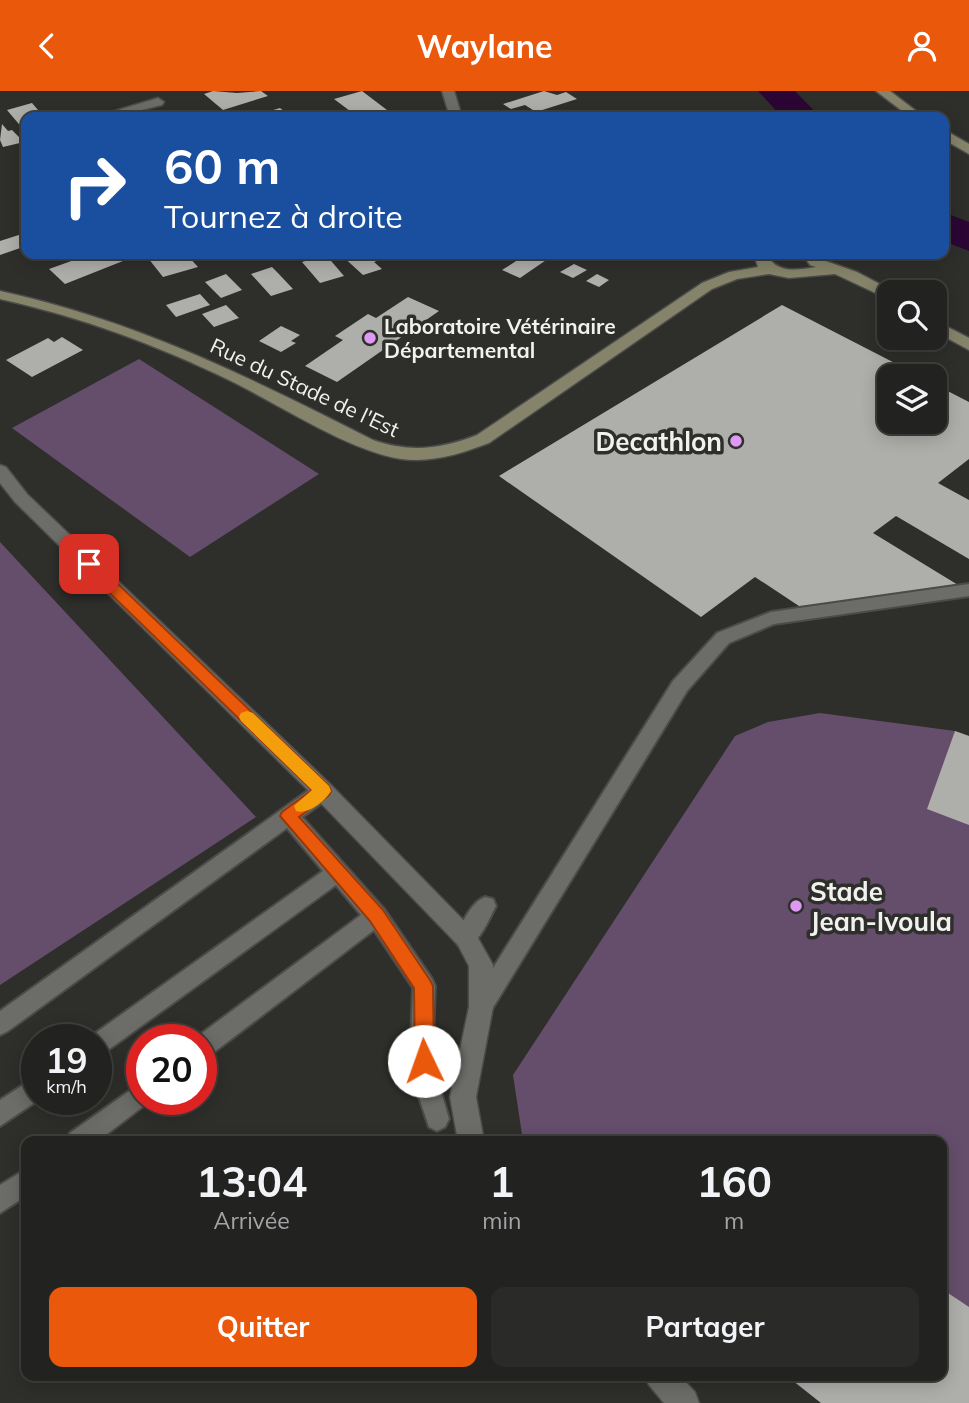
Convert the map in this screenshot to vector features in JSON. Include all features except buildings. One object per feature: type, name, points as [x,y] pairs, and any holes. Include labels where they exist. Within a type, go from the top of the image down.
[{"type":"street","points":[[448,91],[454,112]]},
{"type":"street","points":[[882,91],[911,112]]},
{"type":"street","points":[[119,112],[160,101]]},
{"type":"street","points":[[949,137],[969,150]]},
{"type":"street","name":"Rue du Stade de l'Est","points":[[5,297],[63,309],[152,338],[366,444],[415,457],[452,451],[483,439],[707,286],[744,272],[766,260],[791,275],[811,262],[852,275],[877,288]]},
{"type":"street","points":[[947,332],[969,345]]},
{"type":"street","points":[[0,471],[21,498],[323,791],[466,939],[481,965],[481,1007],[463,1097],[470,1136]]},
{"type":"street","points":[[664,1381],[684,1403]]},
{"type":"lane","points":[[481,1007],[680,686],[723,638],[771,618],[969,590]]},
{"type":"lane","points":[[0,1024],[323,791]]},
{"type":"lane","points":[[288,816],[376,916],[424,986],[423,1050],[427,1085],[437,1119]]},
{"type":"lane","points":[[112,1034],[338,872]]},
{"type":"lane","points":[[466,939],[485,906]]},
{"type":"lane","points":[[217,1036],[376,916]]},
{"type":"lane","points":[[0,1114],[21,1099]]},
{"type":"lane","points":[[86,1136],[126,1105]]},
{"type":"lane","points":[[0,1201],[21,1185]]},
{"type":"shaded area","points":[[139,359],[319,474],[190,557],[12,428]]},
{"type":"shaded area","points":[[0,542],[256,817],[0,985]]},
{"type":"shaded area","name":"Stade Jean-Ivoula","points":[[820,713],[955,731],[969,736],[969,1403],[821,1403],[792,1381],[947,1381],[947,1136],[522,1136],[513,1075],[735,736],[768,722]]},
{"type":"waterway","points":[[775,91],[797,112]]},
{"type":"waterway","points":[[949,227],[969,239]]},
{"type":"slow traffic","points":[[247,717],[323,791],[302,806]]},
{"type":"place","name":"Laboratoire Vétérinaire Départemental","points":[[370,338]]},
{"type":"place","name":"Decathlon","points":[[736,441]]},
{"type":"place","name":"Stade Jean-Ivoula","points":[[796,906]]},
{"type":"route","points":[[89,564],[323,791],[288,816],[376,916],[424,986],[424,1061]]}]
